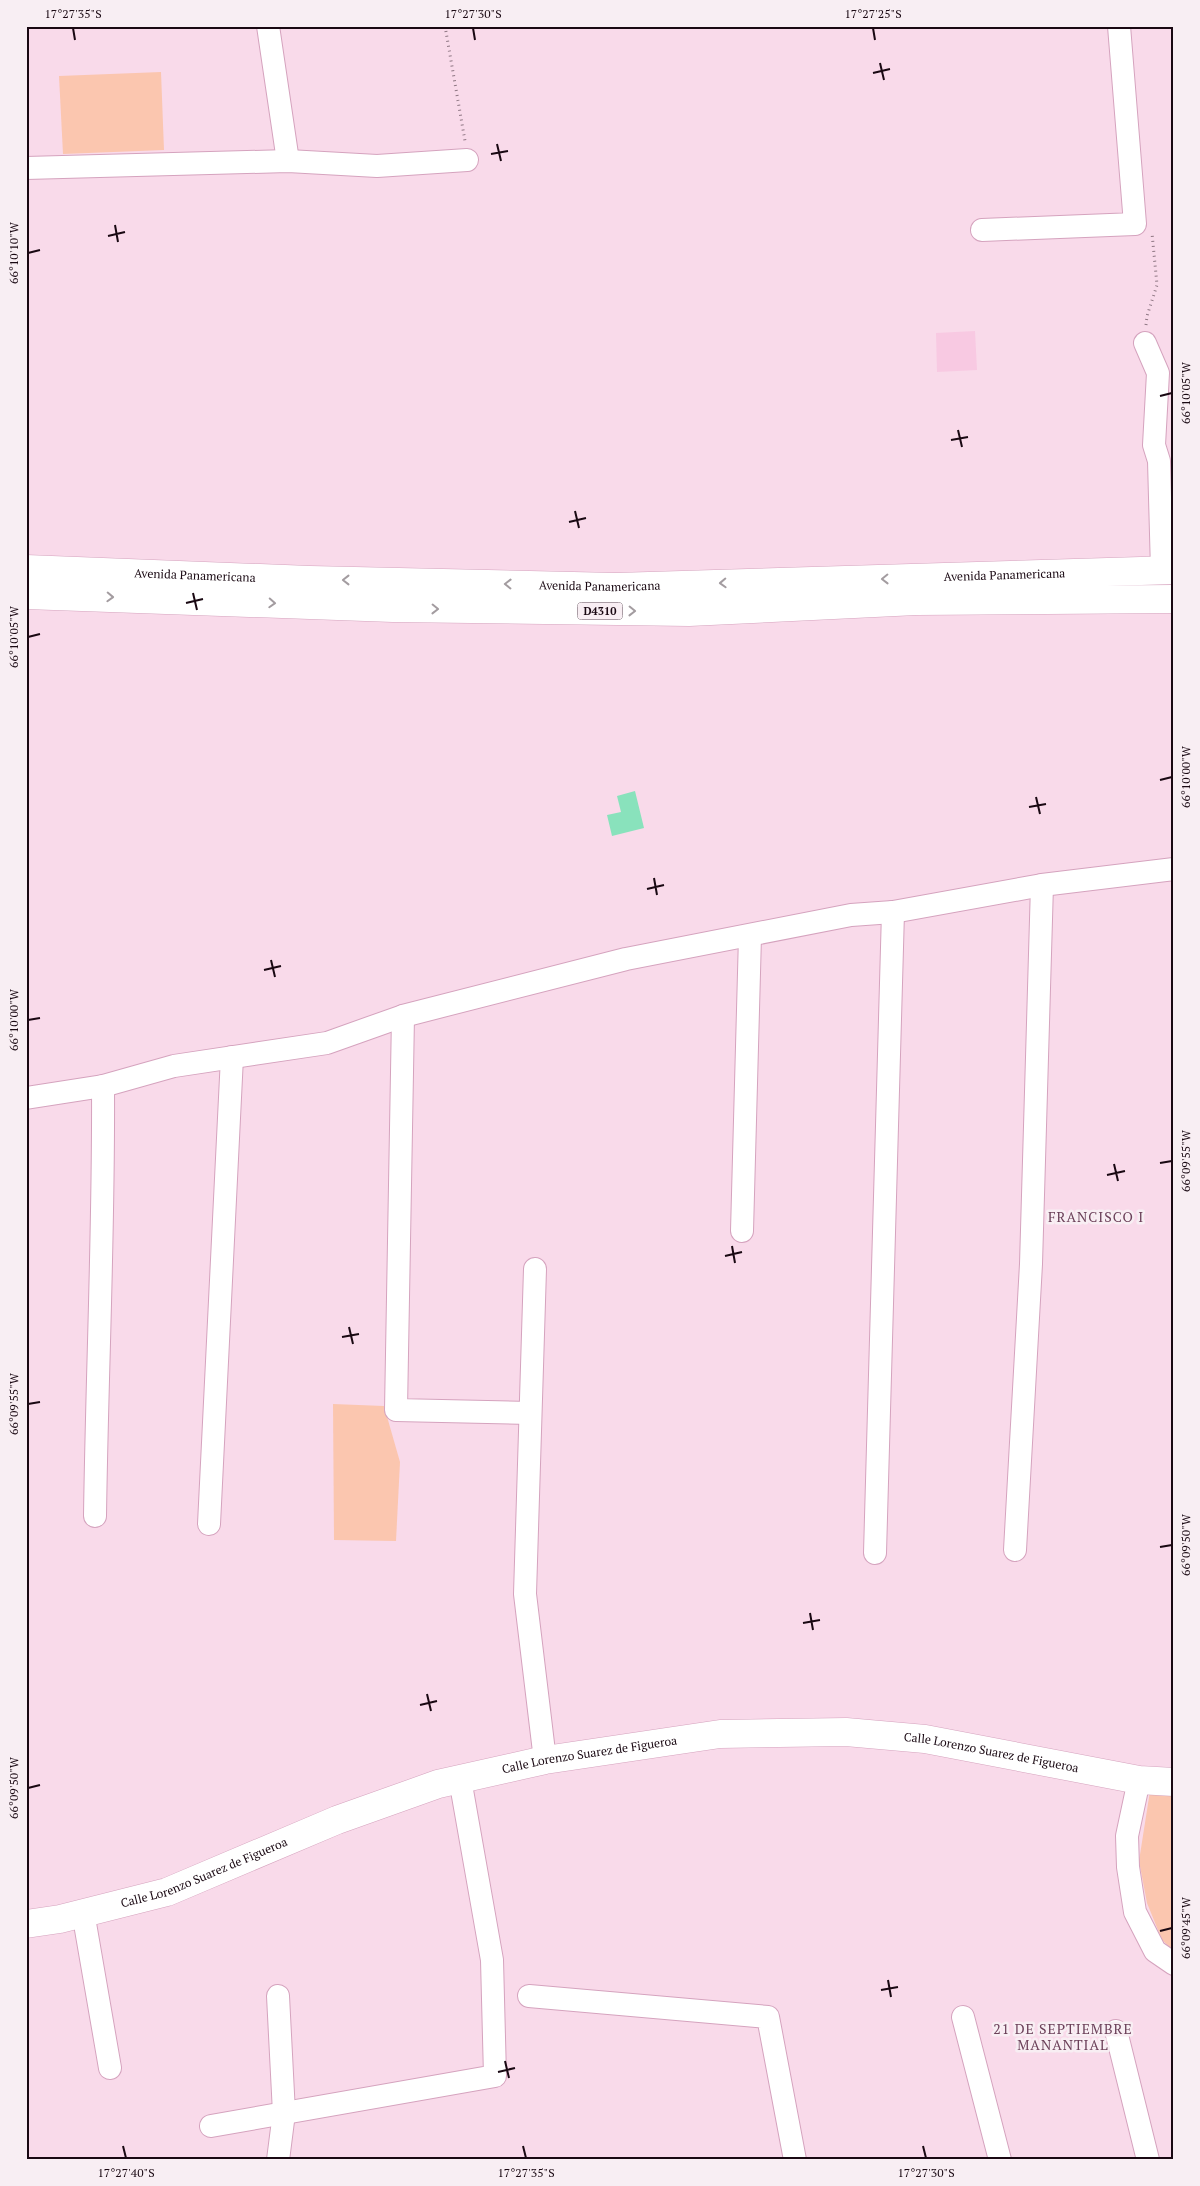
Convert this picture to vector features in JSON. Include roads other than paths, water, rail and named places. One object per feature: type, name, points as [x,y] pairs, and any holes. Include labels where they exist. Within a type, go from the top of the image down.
[{"type":"main road","name":"Avenida Panamericana","points":[[26,569],[82,584],[393,608],[689,612],[803,594]]},
{"type":"main road","name":"Avenida Panamericana","points":[[26,595],[82,584],[310,580],[616,586],[803,594],[916,590],[1101,572],[1168,570]]},
{"type":"main road","points":[[1101,572],[1103,599]]},
{"type":"main road","points":[[393,608],[394,581]]},
{"type":"main road","name":"Avenida Panamericana","points":[[916,590],[1103,599],[1174,599]]},
{"type":"main road","name":"Calle Lorenzo Suarez de Figueroa","points":[[27,1924],[167,1892],[337,1820],[438,1784],[545,1760],[720,1734],[846,1732],[925,1739],[1139,1780],[1174,1782]]},
{"type":"street","points":[[268,26],[288,161]]},
{"type":"street","points":[[982,230],[1135,224],[1119,26]]},
{"type":"street","points":[[26,168],[288,161],[377,166],[467,160]]},
{"type":"street","points":[[1145,343],[1158,373],[1154,444],[1159,461],[1168,570]]},
{"type":"street","points":[[26,1098],[103,1086],[174,1066],[327,1043],[403,1016],[626,959],[851,915],[893,912],[1042,885],[1174,869]]},
{"type":"street","points":[[1015,1550],[1031,1264],[1042,885]]},
{"type":"street","points":[[875,1553],[893,912]]},
{"type":"street","points":[[742,1231],[750,936]]},
{"type":"street","points":[[403,1016],[396,1410],[530,1413]]},
{"type":"street","points":[[209,1524],[232,1058]]},
{"type":"street","points":[[95,1516],[98,1324],[104,1215],[103,1086]]},
{"type":"street","points":[[535,1269],[525,1594],[545,1760]]},
{"type":"street","points":[[211,2126],[495,2076],[492,1960],[460,1779]]},
{"type":"street","points":[[1139,1780],[1127,1836],[1128,1867],[1135,1912],[1155,1951],[1174,1964]]},
{"type":"street","points":[[83,1912],[110,2068]]},
{"type":"street","points":[[26,1918],[27,1924]]},
{"type":"street","points":[[278,1996],[284,2114],[278,2160]]},
{"type":"street","points":[[529,1996],[768,2017],[795,2160]]},
{"type":"street","points":[[963,2017],[1000,2160]]},
{"type":"street","points":[[1116,2031],[1148,2160]]},
{"type":"district","name":"FRANCISCO I","points":[[1096,1217]]},
{"type":"district","name":"21 DE SEPTIEMBRE MANANTIAL","points":[[1063,2038]]}]
